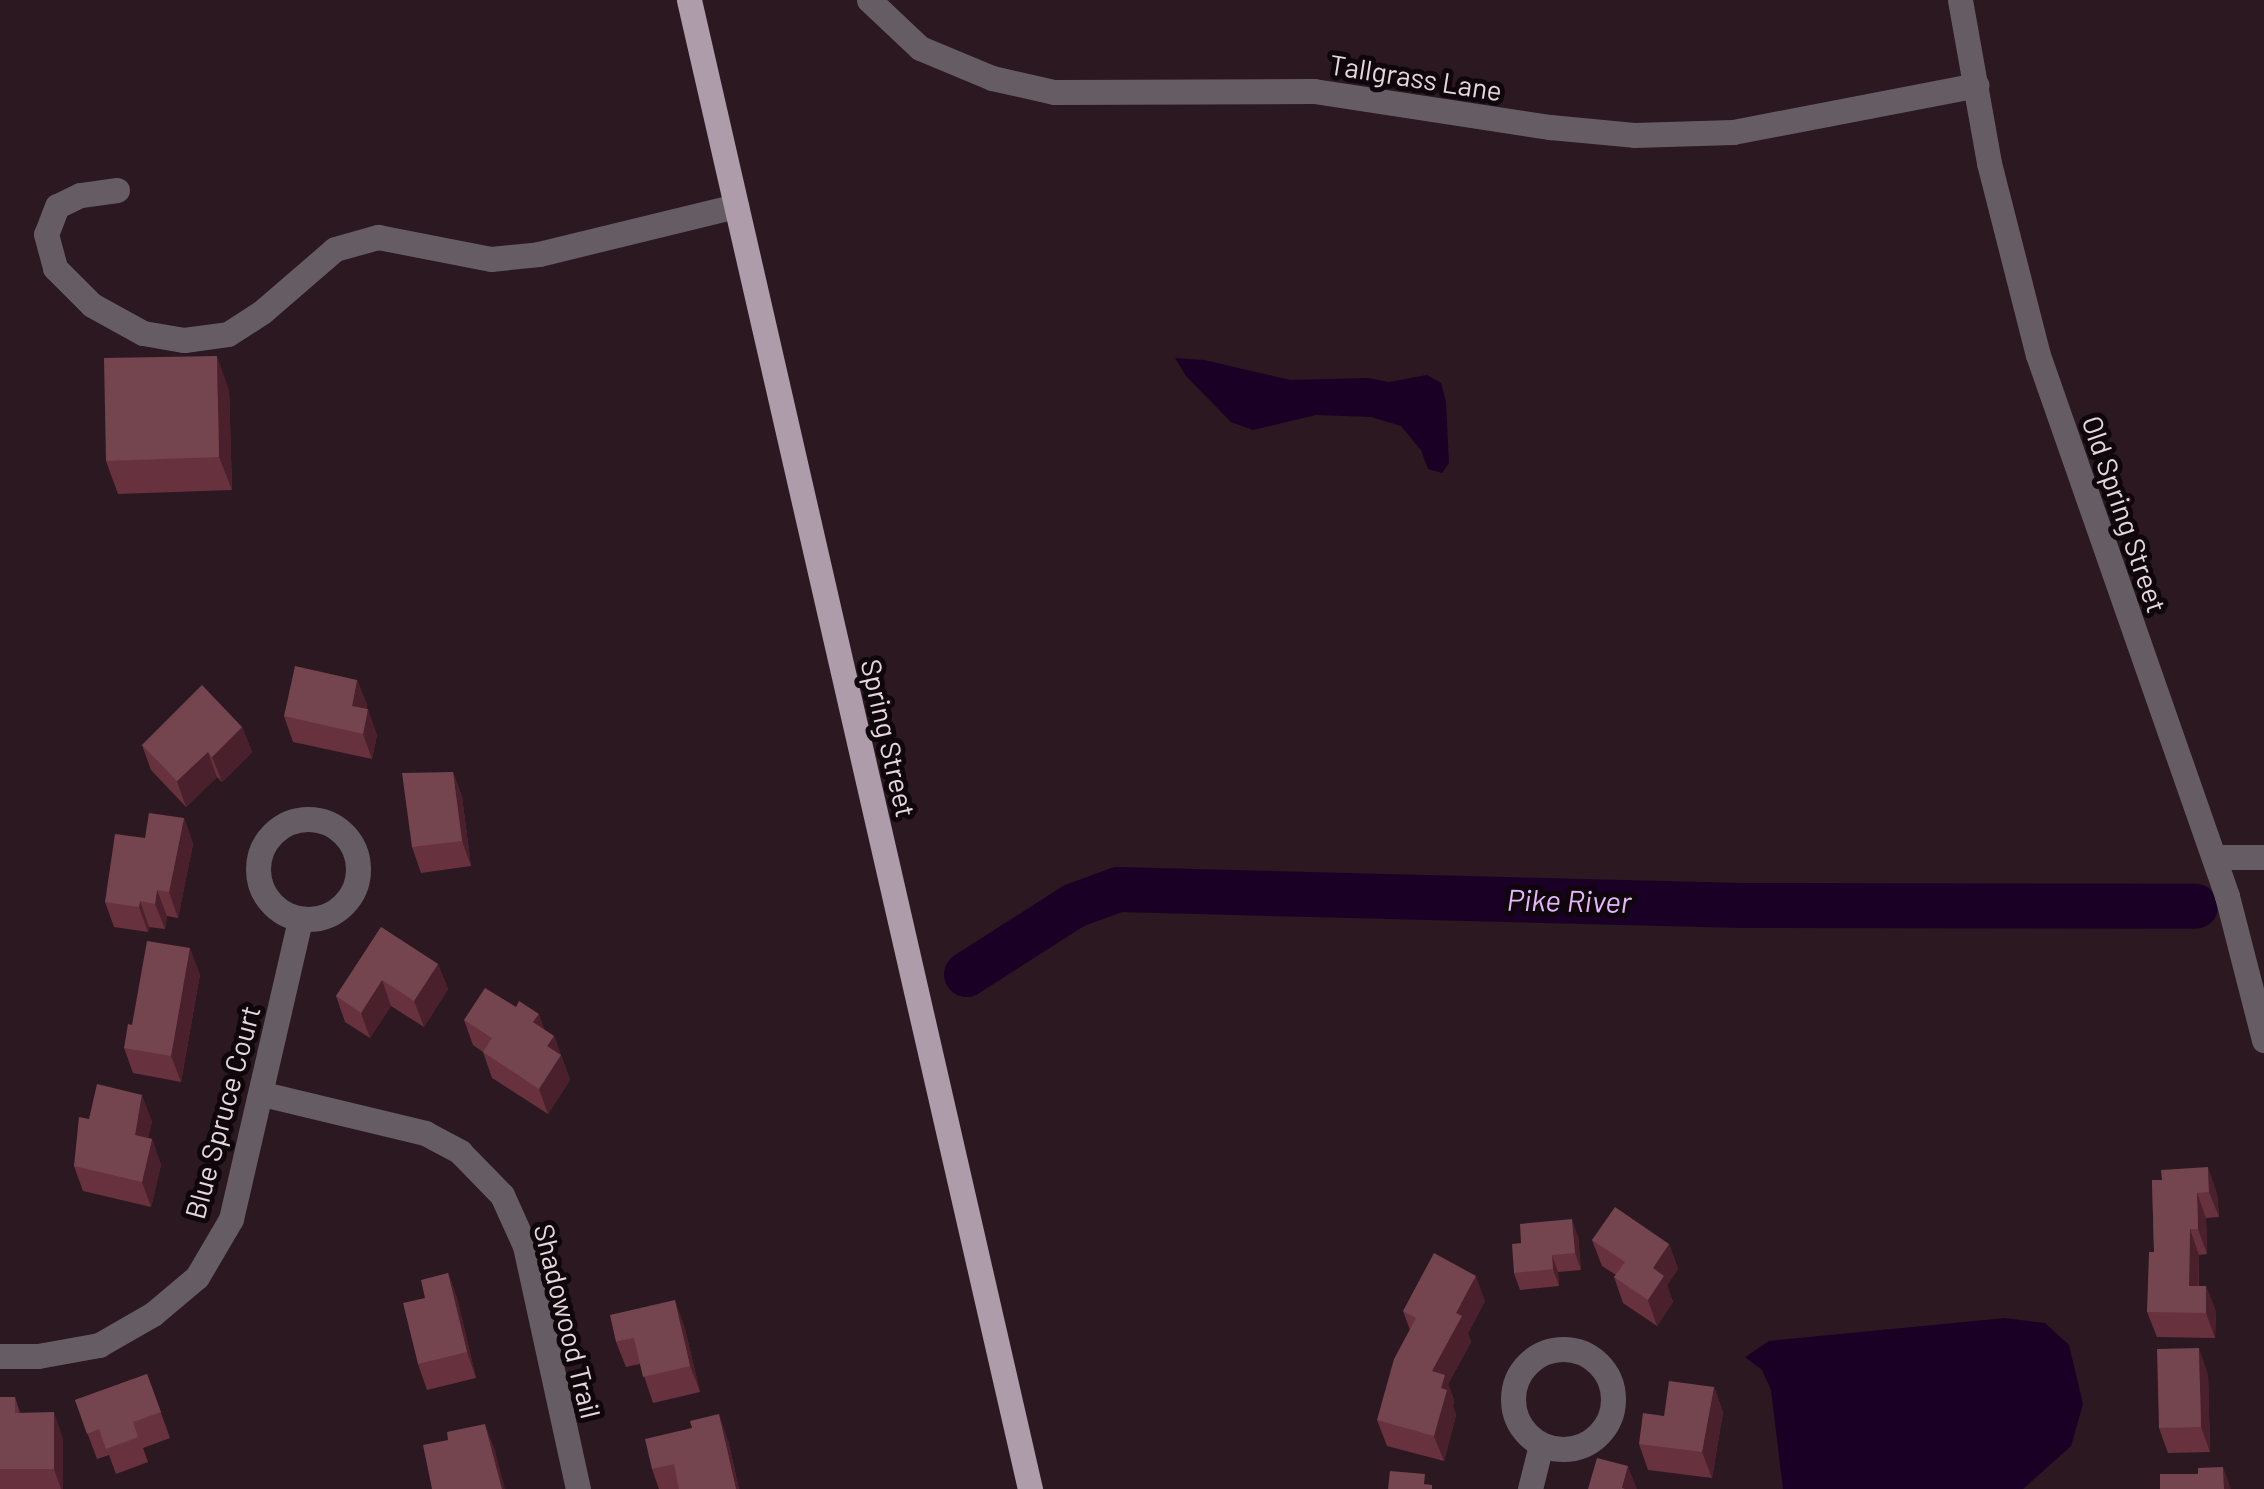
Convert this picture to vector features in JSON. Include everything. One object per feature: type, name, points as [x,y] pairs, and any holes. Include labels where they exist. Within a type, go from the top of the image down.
[{"type":"main road","name":"Spring Street","points":[[689,0],[1030,1489]]},
{"type":"street","name":"Tallgrass Lane","points":[[869,0],[920,48],[992,78],[1054,92],[1314,91],[1550,128],[1634,135],[1732,132],[1976,86]]},
{"type":"street","name":"Old Spring Street","points":[[1960,0],[2010,256],[2038,355],[2227,896],[2264,1040]]},
{"type":"street","points":[[116,190],[80,194],[57,206],[46,234],[55,268],[92,305],[143,333],[184,340],[228,334],[262,312],[335,249],[378,238],[490,260],[539,254],[736,206]]},
{"type":"street","points":[[314,819],[343,833],[352,846],[358,876],[344,904],[331,914],[300,919],[270,902],[258,871],[268,838],[281,826],[314,819]]},
{"type":"street","points":[[2214,858],[2264,858]]},
{"type":"street","name":"Blue Spruce Court","points":[[0,1356],[38,1356],[99,1345],[154,1314],[197,1277],[231,1219],[263,1094],[300,919]]},
{"type":"street","name":"Shadowood Trail","points":[[263,1094],[425,1132],[460,1152],[502,1195],[524,1246],[578,1489]]},
{"type":"street","points":[[1550,1351],[1584,1354],[1608,1377],[1613,1394],[1607,1424],[1586,1444],[1556,1449],[1541,1444],[1518,1420],[1515,1386],[1534,1358],[1550,1351]]},
{"type":"street","points":[[1530,1489],[1541,1444]]},
{"type":"shaded area","points":[[1175,358],[1204,360],[1290,380],[1368,378],[1389,382],[1427,375],[1441,383],[1446,402],[1449,463],[1442,473],[1428,469],[1421,450],[1401,426],[1371,417],[1316,415],[1253,430],[1231,422],[1186,376]]},
{"type":"shaded area","points":[[2005,1318],[2045,1323],[2069,1345],[2083,1404],[2071,1446],[2023,1489],[1783,1489],[1771,1390],[1762,1370],[1745,1357],[1769,1341]]},
{"type":"building","points":[[217,356],[219,457],[106,461],[104,358]]},
{"type":"building","points":[[295,666],[357,680],[352,706],[368,709],[363,734],[284,716]]},
{"type":"building","points":[[202,685],[242,727],[212,757],[208,752],[177,781],[142,745]]},
{"type":"building","points":[[453,772],[462,841],[412,847],[402,773]]},
{"type":"building","points":[[149,813],[184,818],[169,892],[157,890],[155,904],[140,901],[139,907],[105,902],[115,834],[145,838]]},
{"type":"building","points":[[381,927],[438,964],[414,1001],[382,980],[361,1013],[336,996]]},
{"type":"building","points":[[147,941],[190,948],[171,1056],[124,1048]]},
{"type":"building","points":[[485,988],[516,1007],[519,1001],[539,1014],[533,1022],[554,1036],[547,1046],[561,1055],[539,1089],[483,1052],[492,1038],[464,1020]]},
{"type":"building","points":[[97,1084],[142,1095],[135,1135],[152,1139],[142,1182],[74,1166],[79,1117],[89,1119]]},
{"type":"building","points":[[2208,1167],[2209,1192],[2197,1193],[2198,1229],[2190,1229],[2189,1286],[2206,1286],[2206,1313],[2147,1312],[2149,1252],[2154,1252],[2152,1180],[2162,1180],[2161,1170]]},
{"type":"building","points":[[1615,1207],[1669,1244],[1653,1268],[1664,1276],[1648,1300],[1614,1277],[1625,1262],[1592,1240]]},
{"type":"building","points":[[1572,1219],[1575,1253],[1552,1255],[1553,1269],[1514,1273],[1512,1244],[1521,1243],[1520,1224]]},
{"type":"building","points":[[1434,1253],[1476,1276],[1456,1313],[1462,1316],[1432,1371],[1445,1375],[1441,1388],[1447,1390],[1434,1436],[1377,1420],[1394,1359],[1416,1318],[1403,1311]]},
{"type":"building","points":[[448,1273],[467,1352],[418,1364],[403,1303],[425,1298],[421,1280]]},
{"type":"building","points":[[675,1300],[690,1366],[643,1377],[634,1338],[616,1342],[610,1315]]},
{"type":"building","points":[[2199,1348],[2201,1427],[2159,1428],[2157,1349]]},
{"type":"building","points":[[147,1374],[161,1412],[133,1422],[138,1437],[106,1449],[99,1429],[87,1434],[75,1400]]},
{"type":"building","points":[[1669,1381],[1714,1387],[1702,1452],[1639,1444],[1643,1413],[1664,1416]]},
{"type":"building","points":[[0,1397],[15,1397],[15,1413],[54,1412],[54,1469],[0,1469]]},
{"type":"building","points":[[719,1414],[736,1489],[679,1489],[674,1464],[652,1469],[645,1439],[692,1428],[690,1421]]},
{"type":"building","points":[[485,1424],[502,1489],[432,1489],[423,1445],[448,1440],[447,1432]]},
{"type":"building","points":[[1597,1458],[1628,1466],[1622,1488],[1625,1489],[1588,1489]]},
{"type":"building","points":[[2223,1467],[2224,1489],[2160,1489],[2160,1474],[2198,1474],[2198,1468]]},
{"type":"building","points":[[1390,1471],[1425,1474],[1424,1484],[1432,1485],[1432,1489],[1388,1489]]},
{"type":"waterway","name":"Pike River","points":[[966,974],[1074,905],[1118,889],[1742,905],[2195,906]]}]
